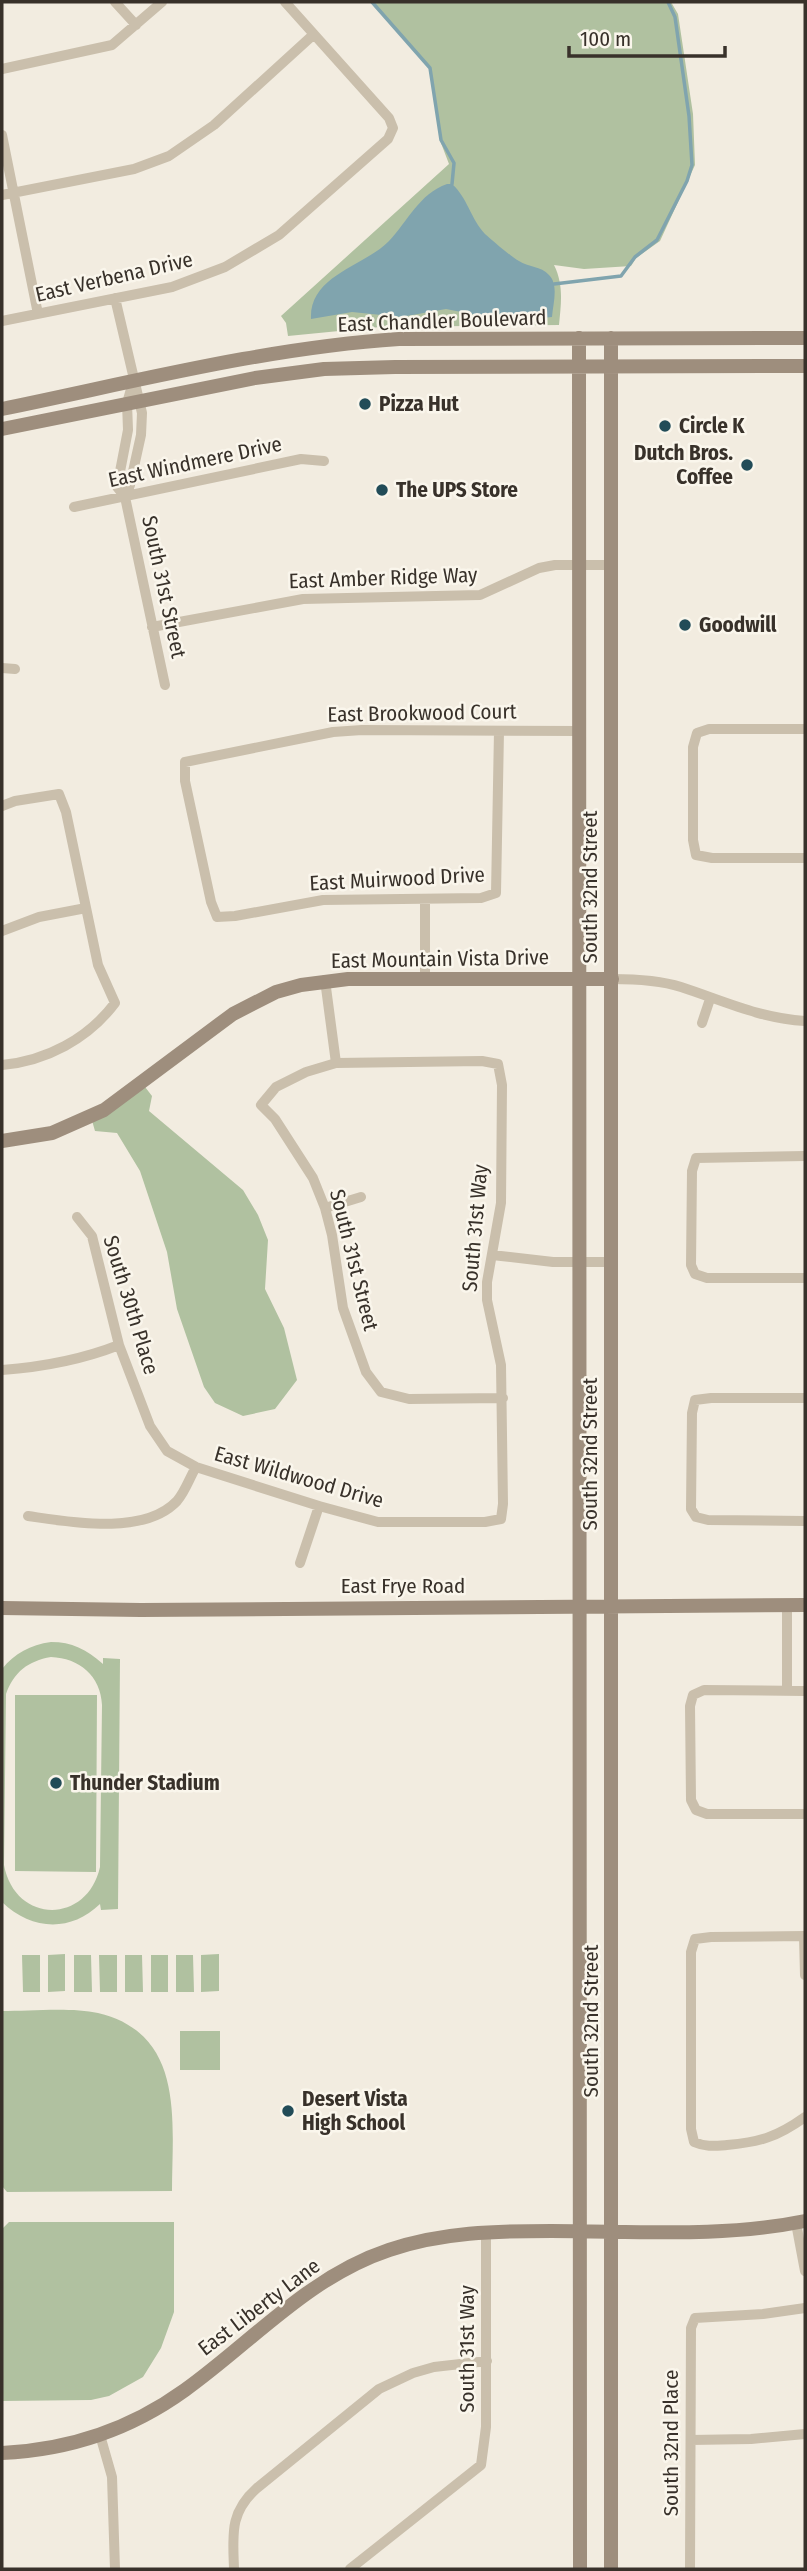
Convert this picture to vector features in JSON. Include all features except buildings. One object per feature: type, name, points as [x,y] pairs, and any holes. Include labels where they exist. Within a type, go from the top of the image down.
[{"type":"main road","name":"South 32nd Street","points":[[579,338],[580,2569]]},
{"type":"main road","name":"South 32nd Street","points":[[611,338],[611,2569]]},
{"type":"main road","name":"East Chandler Boulevard","points":[[2,409],[259,355],[346,342],[399,339],[805,338]]},
{"type":"main road","name":"East Chandler Boulevard","points":[[2,429],[255,378],[324,369],[805,366]]},
{"type":"main road","name":"East Mountain Vista Drive","points":[[2,1141],[52,1133],[91,1117],[142,1083],[233,1014],[276,992],[325,980],[612,978]]},
{"type":"main road","name":"East Frye Road","points":[[2,1608],[153,1610],[805,1605]]},
{"type":"main road","name":"East Liberty Lane","points":[[2,2453],[59,2446],[100,2435],[135,2420],[183,2392],[300,2297],[352,2265],[408,2244],[486,2232],[730,2231],[800,2222]]},
{"type":"street","points":[[115,2],[136,25]]},
{"type":"street","points":[[2,69],[102,49],[120,39],[162,2]]},
{"type":"street","points":[[2,195],[134,169],[169,156],[214,125],[313,35],[285,2]]},
{"type":"street","name":"East Verbena Drive","points":[[2,321],[191,281],[225,267],[279,235],[388,138],[393,128],[388,118],[313,35]]},
{"type":"street","points":[[2,135],[38,314]]},
{"type":"street","name":"South 31st Street","points":[[115,298],[133,382],[133,402],[117,487],[125,497],[165,685]]},
{"type":"street","name":"South 31st Street","points":[[125,497],[130,485],[142,423],[133,402]]},
{"type":"street","points":[[122,454],[135,457]]},
{"type":"street","name":"East Windmere Drive","points":[[74,507],[301,459],[324,461]]},
{"type":"street","name":"East Amber Ridge Way","points":[[152,627],[303,599],[480,595],[539,568],[612,565]]},
{"type":"street","points":[[2,668],[15,669]]},
{"type":"street","points":[[805,729],[709,729],[696,733],[692,747],[693,840],[696,855],[712,858],[805,858]]},
{"type":"street","name":"East Muirwood Drive","points":[[217,917],[323,900],[481,898],[496,893],[499,731]]},
{"type":"street","name":"East Brookwood Court","points":[[217,917],[211,902],[185,781],[185,762],[333,732],[579,731]]},
{"type":"street","points":[[2,806],[15,801],[59,794],[66,811],[98,965],[116,1003],[105,1017],[69,1044],[44,1057],[2,1065]]},
{"type":"street","points":[[425,899],[425,979]]},
{"type":"street","points":[[2,931],[39,917],[86,908]]},
{"type":"street","name":"East Mountain Vista Drive","points":[[612,978],[652,981],[680,987],[755,1014],[805,1021]]},
{"type":"street","points":[[325,980],[336,1063]]},
{"type":"street","points":[[702,1023],[710,999]]},
{"type":"street","name":"South 31st Way","points":[[336,1063],[482,1061],[498,1064],[502,1085],[500,1203],[487,1282],[487,1300],[501,1365],[501,1519]]},
{"type":"street","name":"South 31st Street","points":[[336,1063],[306,1072],[276,1087],[261,1105],[275,1119],[305,1166],[325,1208],[332,1235],[343,1308],[366,1372],[381,1392],[409,1399],[503,1398]]},
{"type":"street","points":[[805,1156],[696,1158],[691,1171],[691,1265],[695,1274],[707,1279],[805,1278]]},
{"type":"street","points":[[325,1208],[361,1197]]},
{"type":"street","name":"South 30th Place","points":[[77,1217],[92,1236],[119,1345],[150,1426],[167,1451],[196,1467]]},
{"type":"street","points":[[492,1255],[553,1262],[612,1262]]},
{"type":"street","points":[[2,1370],[64,1362],[119,1345]]},
{"type":"street","points":[[805,1398],[695,1400],[692,1413],[691,1509],[696,1517],[708,1520],[805,1521]]},
{"type":"street","name":"East Wildwood Drive","points":[[28,1516],[94,1525],[138,1520],[162,1513],[177,1500],[196,1467],[378,1522],[485,1522],[501,1519]]},
{"type":"street","points":[[300,1563],[319,1506]]},
{"type":"street","points":[[787,1605],[787,1691]]},
{"type":"street","points":[[805,1691],[704,1690],[693,1695],[691,1706],[691,1800],[696,1810],[707,1814],[805,1814]]},
{"type":"street","points":[[805,1975],[805,1936],[695,1939],[691,1952],[691,2129],[694,2142],[705,2146],[763,2141],[805,2118]]},
{"type":"street","points":[[800,2222],[805,2270]]},
{"type":"street","name":"South 31st Way","points":[[350,2569],[481,2465],[486,2427],[486,2232]]},
{"type":"street","name":"South 32nd Place","points":[[690,2569],[691,2328],[695,2318],[763,2315],[805,2308]]},
{"type":"street","points":[[234,2569],[236,2515],[246,2497],[379,2389],[413,2373],[434,2367],[487,2361]]},
{"type":"street","points":[[691,2440],[751,2439],[805,2434]]},
{"type":"street","points":[[100,2435],[112,2477],[115,2569]]},
{"type":"green space","points":[[370,2],[671,2],[678,14],[693,114],[695,165],[660,241],[636,258],[631,266],[584,269],[554,265],[561,287],[559,325],[380,327],[288,336],[286,323],[281,316],[449,164],[441,143],[429,66]]},
{"type":"green space","points":[[142,1083],[152,1096],[149,1111],[243,1190],[258,1215],[268,1240],[265,1289],[284,1328],[297,1380],[275,1409],[243,1416],[215,1403],[204,1387],[177,1309],[167,1252],[140,1171],[117,1133],[95,1131],[91,1117]]},
{"type":"green space","points":[[43,1643],[72,1645],[85,1650],[103,1664],[103,1658],[120,1659],[118,1909],[101,1910],[100,1904],[76,1920],[51,1924],[25,1918],[2,1902],[2,1669],[18,1654]],"holes":[[[51,1657],[61,1658],[87,1670],[98,1685],[101,1695],[100,1867],[93,1886],[81,1899],[67,1907],[51,1910],[36,1907],[22,1898],[11,1884],[4,1865],[6,1694],[18,1674],[35,1661]]]},
{"type":"green space","name":"Thunder Stadium","points":[[15,1695],[97,1695],[96,1872],[15,1871]]},
{"type":"green space","points":[[65,1954],[65,1991],[48,1992],[48,1955]]},
{"type":"green space","points":[[219,1954],[219,1991],[201,1992],[201,1955]]},
{"type":"green space","points":[[22,1955],[40,1955],[40,1992],[23,1992]]},
{"type":"green space","points":[[74,1955],[91,1955],[92,1992],[74,1992]]},
{"type":"green space","points":[[99,1955],[117,1955],[117,1992],[100,1992]]},
{"type":"green space","points":[[125,1955],[142,1955],[143,1992],[125,1992]]},
{"type":"green space","points":[[151,1955],[168,1955],[168,1992],[151,1992]]},
{"type":"green space","points":[[176,1955],[193,1955],[194,1992],[176,1992]]},
{"type":"green space","points":[[63,2010],[98,2013],[126,2024],[147,2040],[160,2060],[168,2084],[172,2110],[172,2191],[7,2192],[2,2186],[2,2011]]},
{"type":"green space","points":[[180,2031],[220,2031],[220,2070],[180,2070]]},
{"type":"green space","points":[[9,2222],[174,2222],[174,2312],[161,2348],[143,2377],[109,2396],[91,2400],[2,2401],[2,2229]]},
{"type":"water","points":[[452,184],[457,189],[485,234],[515,259],[549,275],[555,289],[552,317],[507,321],[446,309],[401,317],[352,312],[311,319],[313,304],[328,282],[379,250],[421,201],[437,188]]},
{"type":"waterway","points":[[372,2],[430,68],[441,140],[454,163],[452,184]]},
{"type":"waterway","points":[[554,284],[621,276],[635,257],[657,240],[687,181],[692,165],[689,116],[675,17],[668,2]]},
{"type":"place","name":"Pizza Hut","points":[[365,404]]},
{"type":"place","name":"Circle K","points":[[665,426]]},
{"type":"place","name":"Dutch Bros. Coffee","points":[[747,465]]},
{"type":"place","name":"The UPS Store","points":[[382,490]]},
{"type":"place","name":"Goodwill","points":[[685,625]]},
{"type":"place","name":"Thunder Stadium","points":[[56,1783]]},
{"type":"place","name":"Desert Vista High School","points":[[288,2111]]}]
